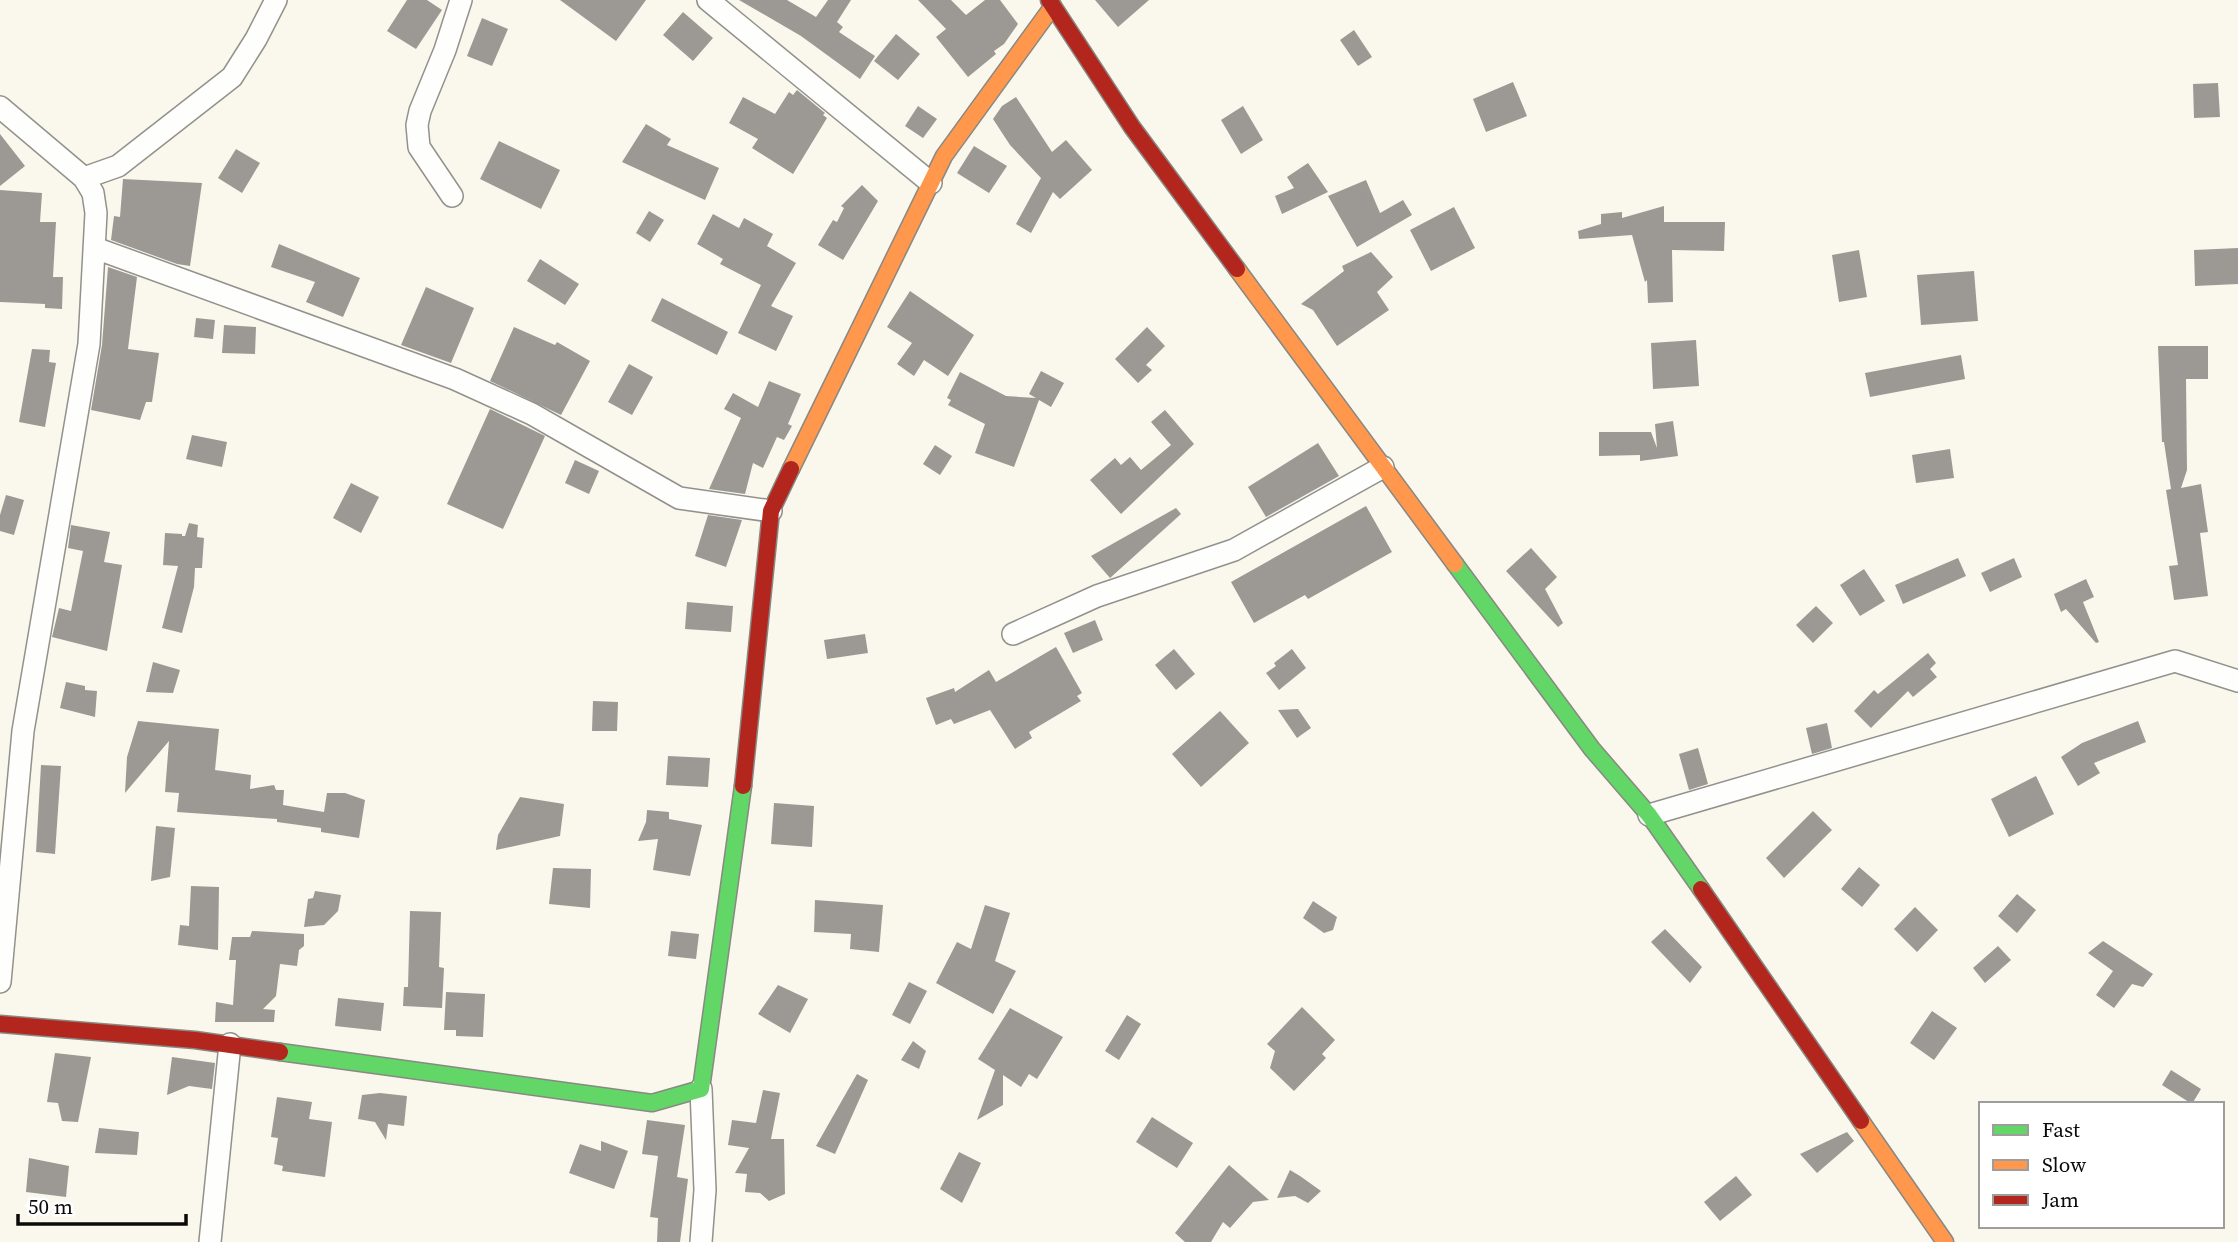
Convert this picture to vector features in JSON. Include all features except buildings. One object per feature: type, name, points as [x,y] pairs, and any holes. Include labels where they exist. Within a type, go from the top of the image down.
[{"type":"street","points":[[84,178],[118,166],[232,77],[256,39],[275,0]]},
{"type":"street","points":[[452,196],[419,147],[417,125],[461,0]]},
{"type":"street","points":[[708,0],[931,183]]},
{"type":"street","points":[[701,1242],[705,1190],[701,1089],[744,783],[771,511],[944,156],[1051,3],[1132,127],[1592,749],[1649,815],[1945,1242]]},
{"type":"street","points":[[0,107],[84,178],[93,193],[96,213],[89,344],[23,731],[0,982]]},
{"type":"street","points":[[95,248],[455,379],[532,414],[679,498],[771,511]]},
{"type":"street","points":[[1013,634],[1097,596],[1234,550],[1383,467]]},
{"type":"street","points":[[1649,815],[2175,661],[2238,681]]},
{"type":"street","points":[[0,1024],[230,1044],[652,1103],[701,1089]]},
{"type":"street","points":[[210,1242],[230,1044]]},
{"type":"traffic: fast","points":[[1455,564],[1592,749],[1649,815],[1701,889]]},
{"type":"traffic: fast","points":[[280,1052],[652,1103],[701,1089],[743,786]]},
{"type":"traffic: slow","points":[[791,469],[944,156],[1053,6]]},
{"type":"traffic: slow","points":[[1237,269],[1455,564]]},
{"type":"traffic: slow","points":[[1861,1121],[1945,1242]]},
{"type":"traffic: jam","points":[[1049,0],[1132,127],[1237,269]]},
{"type":"traffic: jam","points":[[743,786],[771,511],[791,469]]},
{"type":"traffic: jam","points":[[1701,889],[1861,1121]]},
{"type":"traffic: jam","points":[[0,1024],[195,1040],[280,1052]]}]
